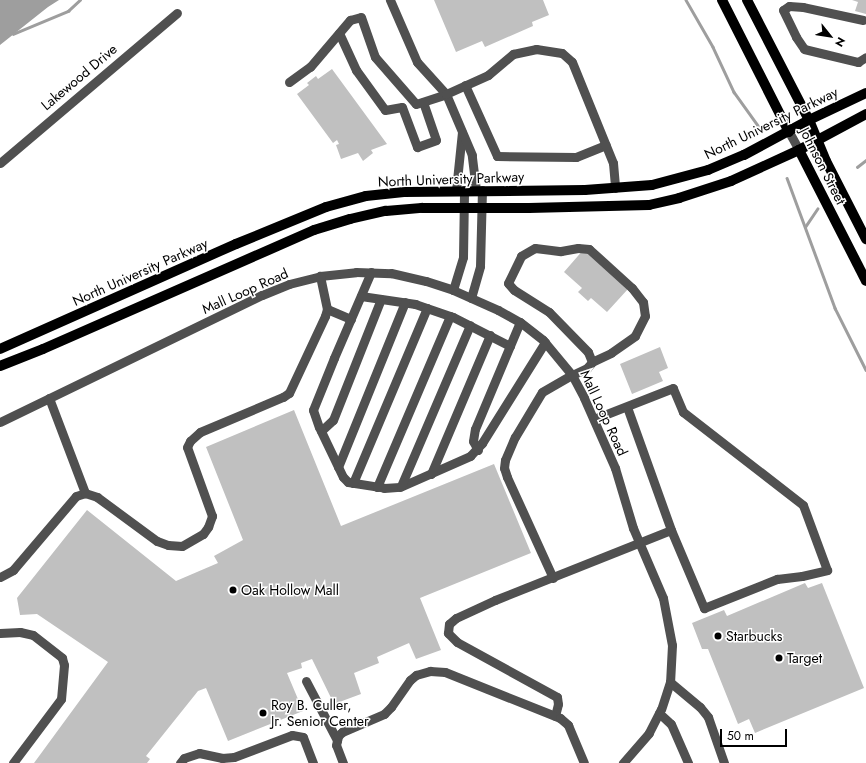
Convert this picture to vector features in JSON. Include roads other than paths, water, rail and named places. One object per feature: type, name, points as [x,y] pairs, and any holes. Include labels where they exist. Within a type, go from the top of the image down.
[{"type":"main road","name":"Johnson Street","points":[[722,0],[789,132]]},
{"type":"main road","name":"Johnson Street","points":[[747,0],[809,120],[826,161],[866,239]]},
{"type":"main road","name":"North University Parkway","points":[[0,349],[236,244],[326,207],[366,196],[404,192],[460,190],[585,190],[652,185],[708,170],[744,155],[809,120],[866,93]]},
{"type":"main road","name":"North University Parkway","points":[[0,366],[43,350],[314,230],[386,211],[463,208],[649,205],[679,198],[731,181],[799,150],[866,114]]},
{"type":"main road","name":"Johnson Street","points":[[799,150],[866,281]]},
{"type":"street","points":[[390,0],[417,62],[446,94],[472,155],[481,208],[480,266],[471,298]]},
{"type":"street","points":[[863,20],[803,7],[789,6],[783,10],[796,37],[804,49],[858,62],[866,57]]},
{"type":"street","name":"Lakewood Drive","points":[[0,163],[177,13]]},
{"type":"street","points":[[289,82],[310,67],[350,20],[361,17],[375,57],[419,103],[436,140],[417,147],[402,107]]},
{"type":"street","points":[[339,33],[356,70],[386,110],[419,103],[446,94],[488,75],[513,54],[536,49],[562,53],[572,62],[606,146],[612,163],[614,188]]},
{"type":"street","points":[[465,85],[497,156],[576,157],[606,146]]},
{"type":"street","points":[[453,290],[463,257],[463,208],[460,190],[462,130]]},
{"type":"street","name":"Johnson Street","points":[[789,132],[799,150]]},
{"type":"street","points":[[553,578],[504,468],[505,460],[516,437],[542,392],[572,374],[587,368],[592,362],[611,353],[635,336],[645,316],[643,302],[632,288],[590,249],[578,248],[561,251],[535,248],[521,256],[508,283],[514,290],[549,312],[588,352],[592,362]]},
{"type":"street","points":[[371,272],[313,410],[338,467],[343,477],[348,482],[377,487],[394,488],[460,461],[478,450],[545,342]]},
{"type":"street","name":"Mall Loop Road","points":[[0,422],[262,295],[289,284],[320,276],[371,272],[410,277],[453,290],[520,322],[545,342],[572,374],[594,419],[615,468],[640,543],[664,605],[672,645],[670,682],[659,713],[649,734],[623,763]]},
{"type":"street","points":[[0,577],[13,570],[76,496],[85,493],[97,497],[157,541],[182,546],[201,535],[208,527],[212,516],[187,447],[190,441],[200,432],[284,397],[289,393],[318,333],[326,309],[320,276]]},
{"type":"street","points":[[361,296],[405,302],[427,308],[470,325],[510,346]]},
{"type":"street","points":[[321,431],[333,420],[381,299]]},
{"type":"street","points":[[338,467],[405,302]]},
{"type":"street","points":[[353,483],[427,308]]},
{"type":"street","points":[[326,309],[350,319]]},
{"type":"street","points":[[377,487],[450,316]]},
{"type":"street","points":[[478,450],[473,441],[473,435],[520,322]]},
{"type":"street","points":[[402,486],[470,325]]},
{"type":"street","points":[[431,474],[490,335]]},
{"type":"street","points":[[594,419],[627,406],[673,388],[683,412],[804,506],[827,570],[802,576],[777,579],[704,608],[671,530],[627,406]]},
{"type":"street","points":[[49,398],[85,493]]},
{"type":"street","points":[[555,716],[558,704],[557,697],[457,642],[448,633],[449,624],[456,618],[671,530]]},
{"type":"street","points":[[0,633],[20,632],[33,634],[62,658],[64,664],[61,699],[13,763]]},
{"type":"street","points":[[343,763],[336,745],[342,732],[384,714],[391,707],[410,680],[416,675],[430,671],[445,672],[555,716],[568,725],[584,763]]},
{"type":"street","points":[[306,681],[337,740]]},
{"type":"street","points":[[670,682],[700,707],[708,717],[724,763]]},
{"type":"street","points":[[659,713],[671,724],[688,763]]},
{"type":"street","points":[[180,763],[184,758],[199,753],[222,758],[234,757],[292,735],[303,738],[313,763]]},
{"type":"waterway","points":[[13,34],[68,11],[80,0]]},
{"type":"waterway","points":[[686,0],[713,47],[734,92],[762,131]]},
{"type":"waterway","points":[[857,167],[866,160]]},
{"type":"waterway","points":[[787,178],[835,308],[866,370]]},
{"type":"waterway","points":[[805,227],[817,209]]},
{"type":"place","name":"Oak Hollow Mall","points":[[233,590]]},
{"type":"place","name":"Starbucks","points":[[718,636]]},
{"type":"place","name":"Target","points":[[779,658]]},
{"type":"place","name":"Roy B. Culler, Jr. Senior Center","points":[[263,713]]}]
